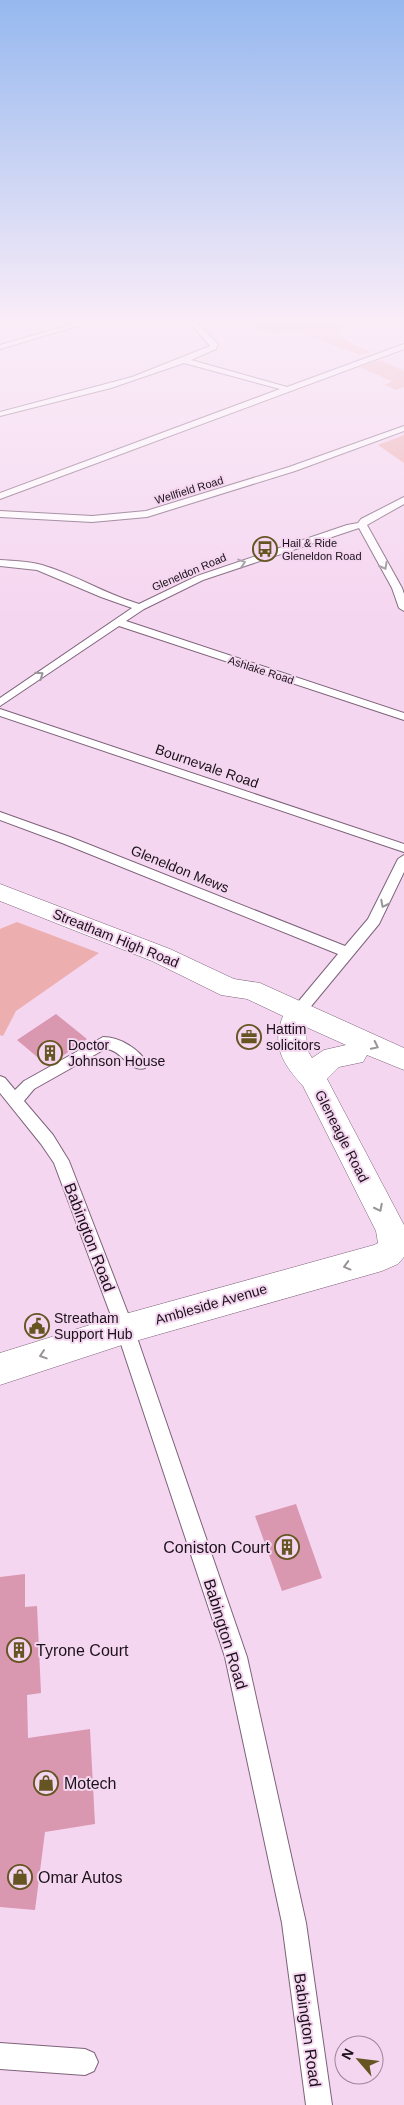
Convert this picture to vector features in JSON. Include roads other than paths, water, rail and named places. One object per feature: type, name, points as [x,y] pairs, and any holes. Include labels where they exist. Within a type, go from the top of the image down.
[{"type":"highway","name":"Streatham High Road","points":[[0,892],[161,955],[230,988],[237,1000],[295,1018],[404,1060]]},
{"type":"highway","name":"Streatham High Road","points":[[295,1018],[353,1055],[404,1081]]},
{"type":"highway","name":"Gleneagle Road","points":[[295,1018],[290,1041],[293,1051],[302,1067],[313,1079],[391,1230],[398,1254]]},
{"type":"highway","points":[[313,1079],[321,1066],[333,1056],[353,1055]]},
{"type":"highway","name":"Ambleside Avenue","points":[[0,1369],[125,1328],[398,1254]]},
{"type":"street","points":[[3,492],[200,420]]},
{"type":"street","name":"Wellfield Road","points":[[0,514],[113,520],[147,514],[292,469],[404,428]]},
{"type":"street","name":"Gleneldon Road","points":[[0,703],[140,607],[200,578],[350,527],[362,526],[364,521],[404,500]]},
{"type":"street","points":[[362,526],[397,588],[404,608]]},
{"type":"street","points":[[0,563],[26,564],[46,568],[140,607]]},
{"type":"street","name":"Ashlake Road","points":[[117,622],[404,717]]},
{"type":"street","name":"Bournevale Road","points":[[0,712],[404,848]]},
{"type":"street","name":"Gleneldon Mews","points":[[0,816],[66,840],[348,953]]},
{"type":"street","points":[[295,1018],[374,921],[404,859]]},
{"type":"street","points":[[15,1101],[29,1085],[103,1044],[108,1043],[119,1046],[140,1064]]},
{"type":"street","name":"Babington Road","points":[[0,1082],[48,1139],[61,1161],[125,1328],[236,1657],[294,1923],[319,2105]]},
{"type":"street","points":[[0,2056],[86,2062]]},
{"type":"place","name":"Hail & Ride Gleneldon Road","points":[[265,549]]},
{"type":"place","name":"Hattim solicitors","points":[[249,1037]]},
{"type":"place","name":"Doctor Johnson House","points":[[50,1053]]},
{"type":"place","name":"Streatham Support Hub","points":[[37,1326]]},
{"type":"place","name":"Coniston Court","points":[[287,1547]]},
{"type":"place","name":"Tyrone Court","points":[[19,1650]]},
{"type":"place","name":"Motech","points":[[46,1783]]},
{"type":"place","name":"Omar Autos","points":[[20,1877]]}]
